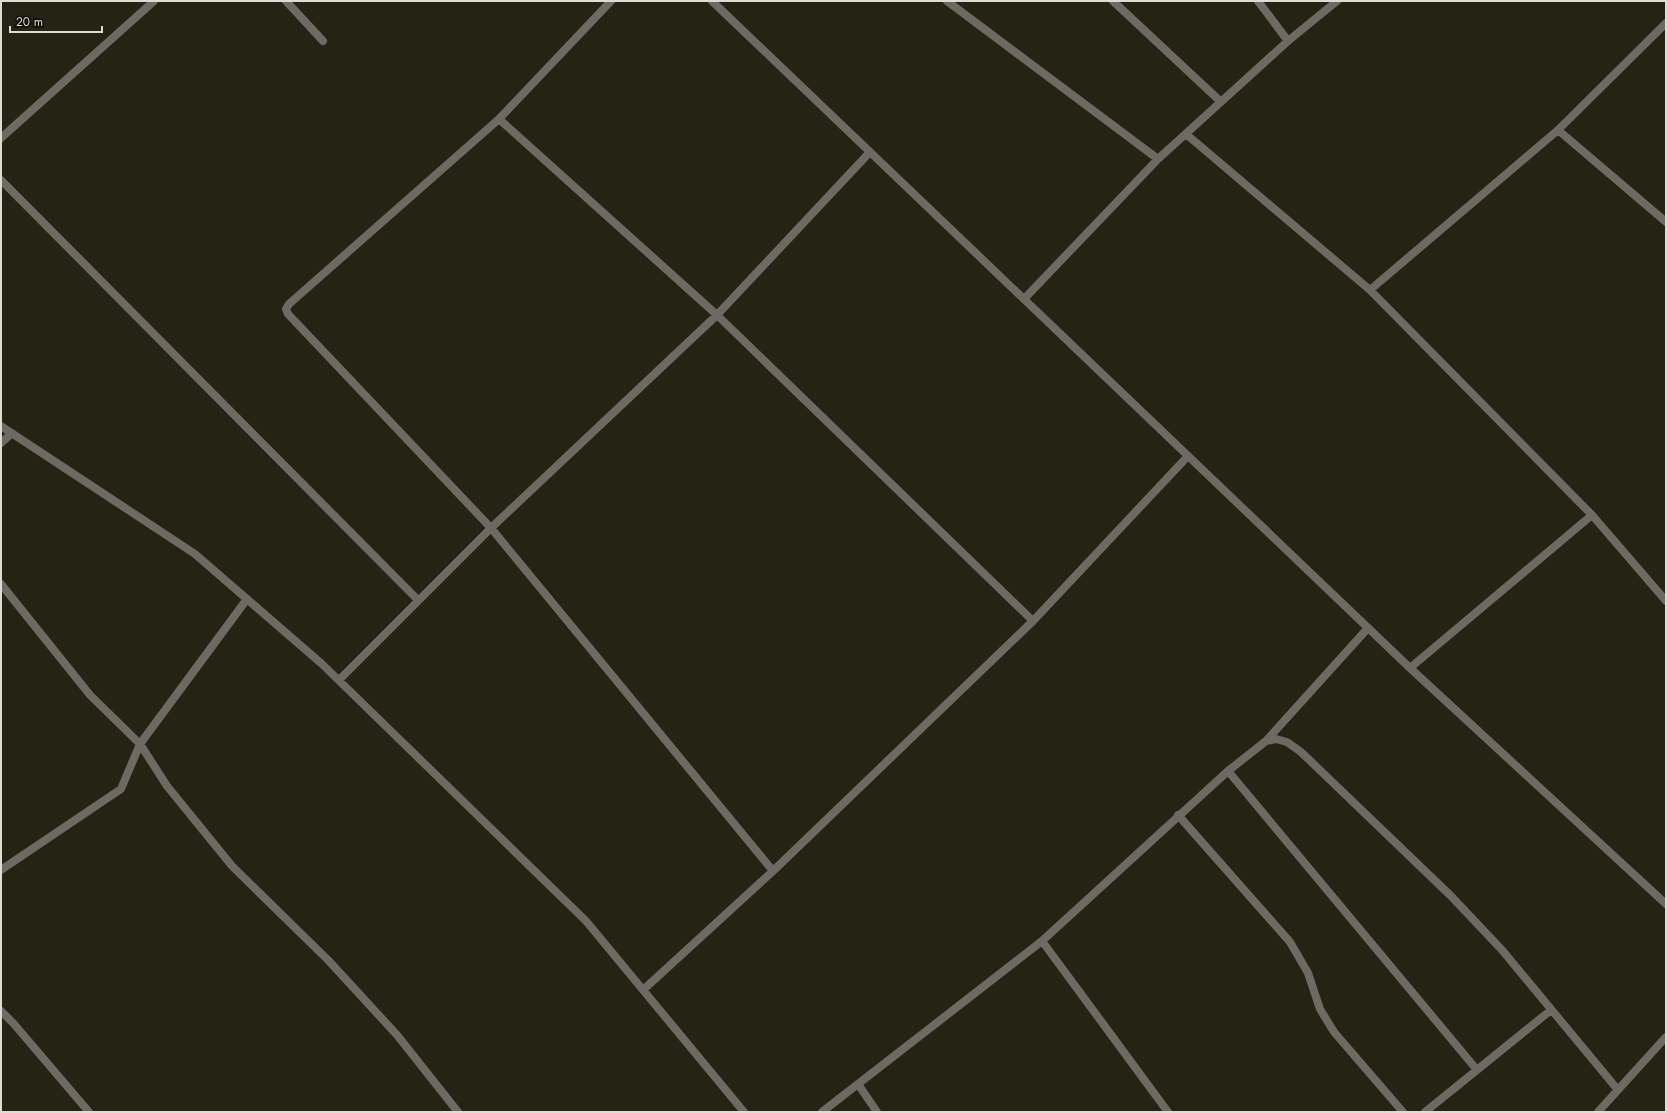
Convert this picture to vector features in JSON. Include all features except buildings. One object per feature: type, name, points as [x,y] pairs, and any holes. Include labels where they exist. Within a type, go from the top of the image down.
[{"type":"street","points":[[1,138],[154,1]]},
{"type":"street","points":[[286,1],[323,41]]},
{"type":"street","points":[[611,1],[499,119],[295,299],[286,309],[288,314],[491,528],[773,871]]},
{"type":"street","points":[[712,1],[1410,668],[1666,904]]},
{"type":"street","points":[[947,1],[1158,159]]},
{"type":"street","points":[[1113,1],[1220,101]]},
{"type":"street","points":[[1258,1],[1288,41]]},
{"type":"street","points":[[1024,299],[1158,159],[1220,101],[1288,41],[1337,1]]},
{"type":"street","points":[[1370,290],[1558,130],[1666,23]]},
{"type":"street","points":[[499,119],[717,315],[1033,621]]},
{"type":"street","points":[[1558,130],[1666,222]]},
{"type":"street","points":[[1186,134],[1370,290],[1592,515],[1666,601]]},
{"type":"street","points":[[339,680],[491,528],[717,315],[870,152]]},
{"type":"street","points":[[1,180],[418,600]]},
{"type":"street","points":[[1,426],[195,554],[339,680],[586,921],[744,1112]]},
{"type":"street","points":[[1,443],[12,433]]},
{"type":"street","points":[[643,990],[773,871],[1033,621],[1188,456]]},
{"type":"street","points":[[1410,668],[1592,515]]},
{"type":"street","points":[[1,584],[90,694],[140,744],[167,786],[232,866],[328,960],[392,1029],[458,1112]]},
{"type":"street","points":[[1,870],[121,789],[140,744],[247,599]]},
{"type":"street","points":[[822,1112],[1042,941],[1228,770],[1266,741],[1368,628]]},
{"type":"street","points":[[1266,741],[1276,739],[1287,742],[1301,752],[1451,896],[1502,950],[1618,1090]]},
{"type":"street","points":[[1228,770],[1477,1070]]},
{"type":"street","points":[[1178,816],[1290,942],[1308,973],[1320,1009],[1330,1026],[1403,1112]]},
{"type":"street","points":[[1042,941],[1168,1112]]},
{"type":"street","points":[[1425,1112],[1551,1010]]},
{"type":"street","points":[[1,1011],[14,1024],[89,1112]]},
{"type":"street","points":[[1598,1112],[1666,1037]]},
{"type":"street","points":[[858,1084],[877,1112]]}]
